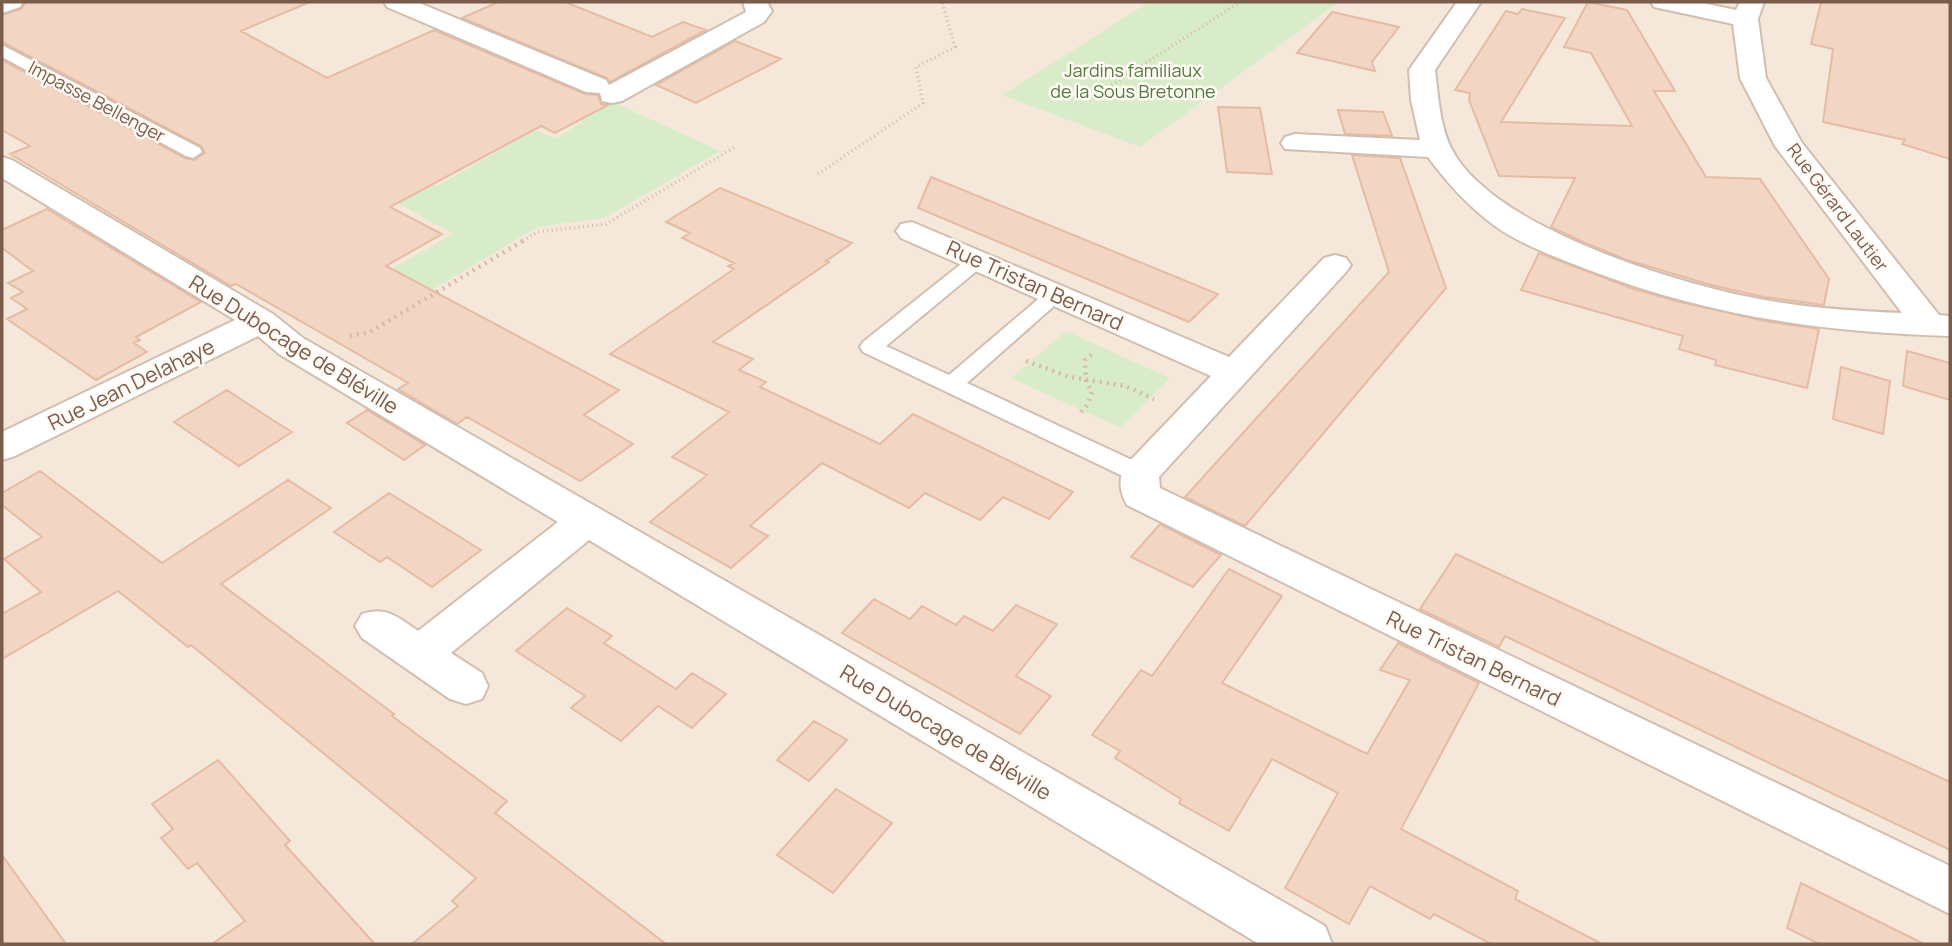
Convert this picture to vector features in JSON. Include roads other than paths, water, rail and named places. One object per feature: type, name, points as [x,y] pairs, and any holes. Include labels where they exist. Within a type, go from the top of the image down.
[{"type":"street","points":[[2,6],[12,2]]},
{"type":"street","points":[[396,2],[604,90],[755,17],[760,11],[755,2]]},
{"type":"street","points":[[1469,2],[1422,70],[1425,100],[1437,149],[1466,187],[1508,221],[1577,254],[1648,281],[1743,306],[1841,321],[1940,326]]},
{"type":"street","points":[[1663,2],[1749,10]]},
{"type":"street","name":"Rue Gérard Lautier","points":[[1749,10],[1753,78],[1789,146],[1940,326]]},
{"type":"street","points":[[1295,143],[1437,149]]},
{"type":"street","name":"Rue Dubocage de Bléville","points":[[2,166],[586,521],[1306,944]]},
{"type":"street","name":"Rue Tristan Bernard","points":[[912,231],[1234,373]]},
{"type":"street","points":[[1140,474],[1335,265]]},
{"type":"street","name":"Rue Jean Delahaye","points":[[2,447],[276,333]]},
{"type":"street","name":"Rue Tristan Bernard","points":[[1140,474],[1141,495],[1950,891]]},
{"type":"street","points":[[419,654],[586,521]]},
{"type":"street","points":[[377,626],[466,686]]},
{"type":"lane","name":"Impasse Bellenger","points":[[2,50],[193,152]]},
{"type":"lane","points":[[978,260],[870,347],[1140,474]]},
{"type":"lane","points":[[951,385],[1056,294]]},
{"type":"park label","name":"Jardins familiaux de la Sous Bretonne","points":[[1133,80]]}]
